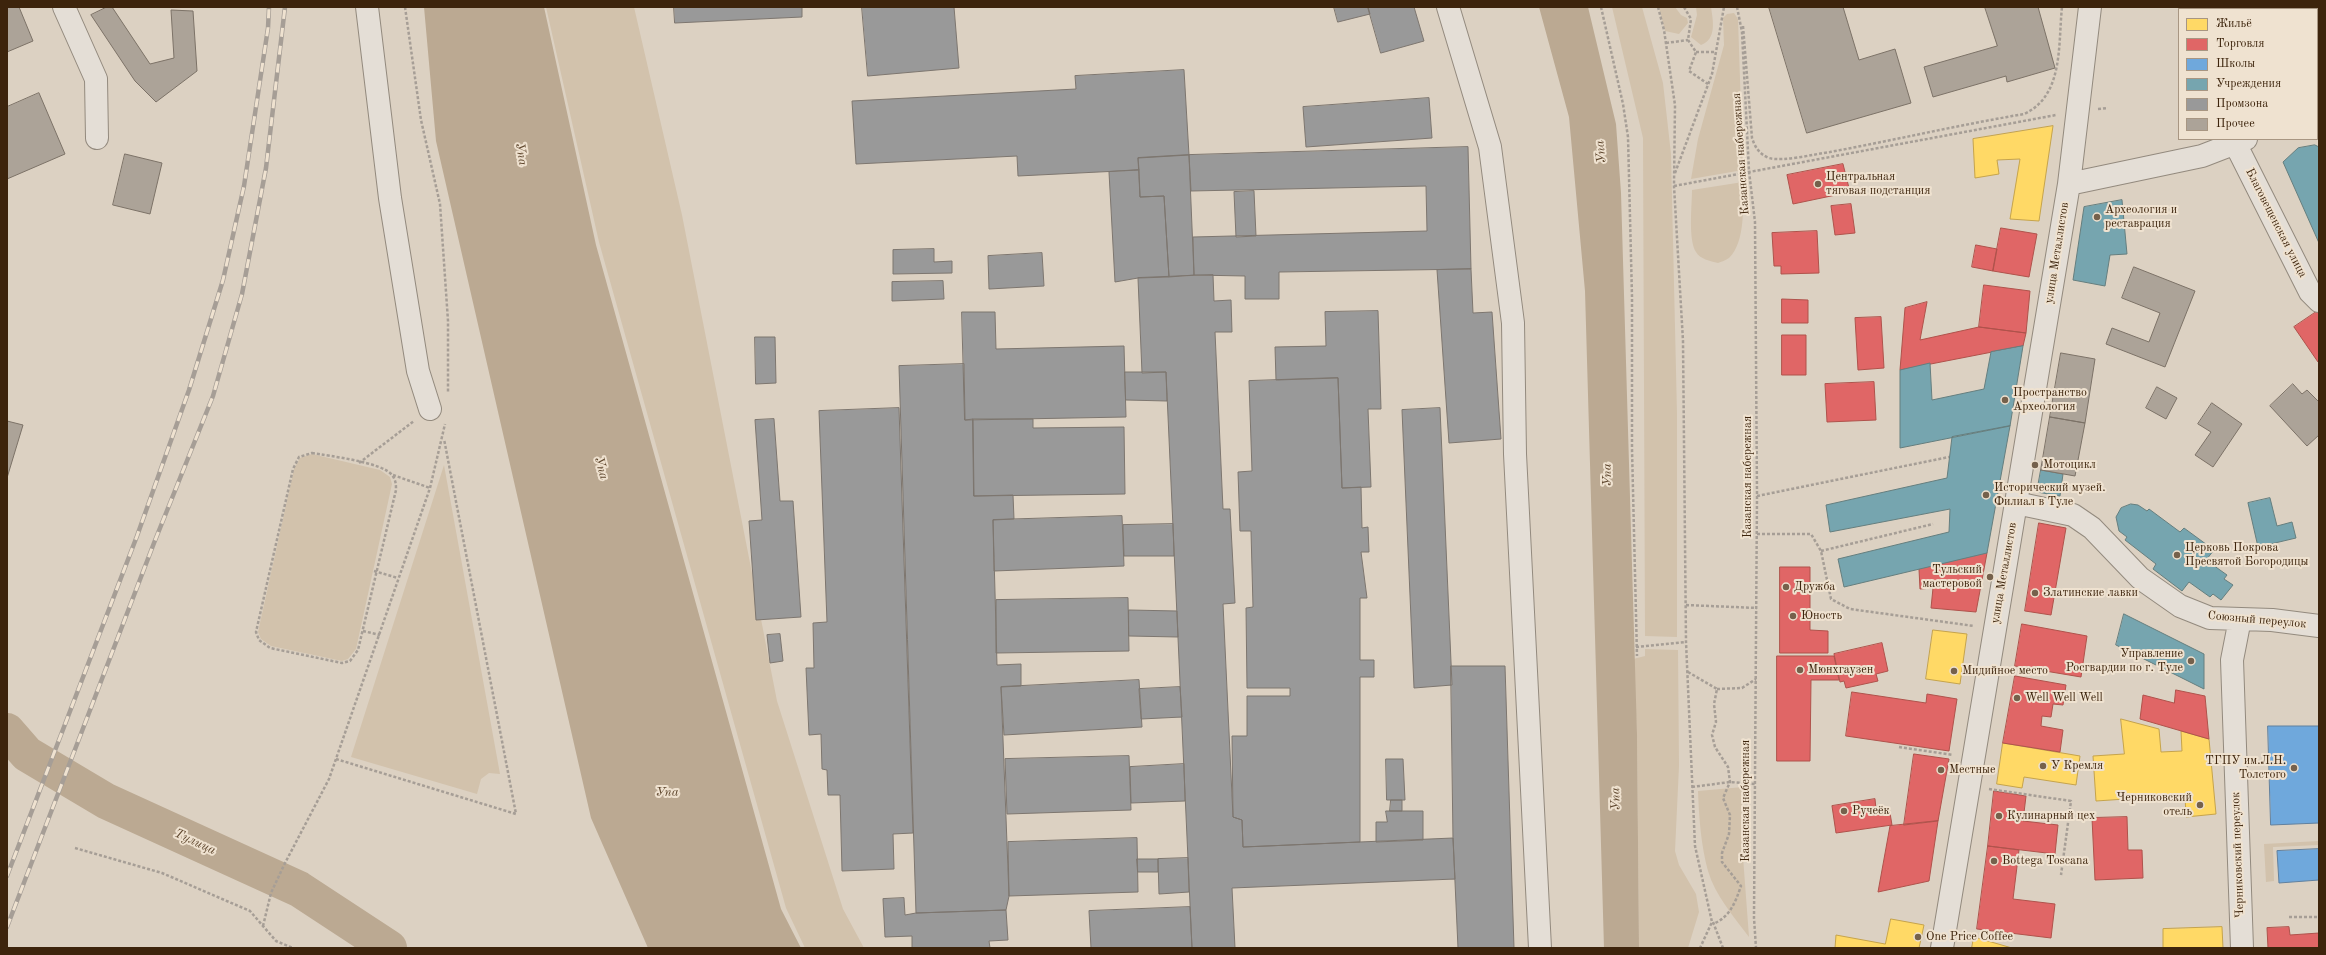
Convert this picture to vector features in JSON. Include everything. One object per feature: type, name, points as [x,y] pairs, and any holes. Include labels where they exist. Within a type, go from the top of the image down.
[{"type":"street","points":[[64,7],[96,79],[97,138]]},
{"type":"street","points":[[367,7],[390,198],[418,371],[438,415]]},
{"type":"street","points":[[1448,7],[1490,147],[1513,323],[1515,454],[1540,948]]},
{"type":"street","name":"улица Металлистов","points":[[1942,948],[2069,184],[2090,7]]},
{"type":"street","points":[[2069,184],[2202,156],[2241,141]]},
{"type":"street","name":"Благовещенская улица","points":[[2241,141],[2310,292],[2319,301]]},
{"type":"street","name":"Союзный переулок","points":[[2016,503],[2073,515],[2092,528],[2140,578],[2180,606],[2210,618],[2272,620],[2319,626]]},
{"type":"street","name":"Черниковский переулок","points":[[2240,619],[2232,660],[2242,948]]},
{"type":"path","points":[[359,463],[438,415],[448,405],[448,321],[440,204],[421,120],[405,7]]},
{"type":"path","points":[[1601,7],[1623,104],[1628,137],[1632,296],[1637,656]]},
{"type":"path","points":[[1658,7],[1666,43],[1675,105],[1674,186],[1683,341],[1686,642],[1695,846],[1713,923],[1722,948]]},
{"type":"path","points":[[1684,7],[1691,19],[1688,40],[1696,52]]},
{"type":"path","points":[[1674,176],[1708,84],[1716,52],[1724,7]]},
{"type":"path","points":[[1738,7],[1744,32],[1752,138],[1755,147],[1760,152],[1770,158],[1783,158],[1829,152],[2024,114],[2035,109],[2041,103],[2057,70],[2062,7]]},
{"type":"path","name":"Казанская набережная","points":[[1738,7],[1742,32],[1749,171],[1755,222],[1758,496],[1755,784],[1756,948]]},
{"type":"path","points":[[1666,43],[1688,40]]},
{"type":"path","points":[[1696,52],[1716,52]]},
{"type":"path","points":[[1696,52],[1689,71],[1708,84]]},
{"type":"path","points":[[1674,186],[2077,111],[2108,108]]},
{"type":"path","points":[[336,759],[516,814],[444,437],[438,415]]},
{"type":"path","points":[[263,926],[271,894],[284,865],[329,779],[430,488],[444,437]]},
{"type":"path","points":[[392,475],[396,490],[375,572],[358,650],[350,661],[342,663],[270,648],[259,640],[256,626],[293,469],[299,457],[312,453],[359,463],[380,468],[392,475],[430,488]]},
{"type":"path","points":[[1758,496],[1949,457]]},
{"type":"path","points":[[1821,551],[1933,524]]},
{"type":"path","points":[[1757,534],[1811,534],[1821,551],[1831,599],[1850,609],[1995,628]]},
{"type":"path","points":[[375,572],[398,578]]},
{"type":"path","points":[[1686,605],[1756,608]]},
{"type":"path","points":[[363,631],[380,635]]},
{"type":"path","points":[[1636,647],[1686,642]]},
{"type":"path","points":[[1688,672],[1717,689],[1742,688],[1756,679]]},
{"type":"path","points":[[1700,948],[1713,923],[1725,919],[1737,900],[1741,886],[1722,862],[1722,853],[1728,834],[1730,815],[1723,798],[1730,782],[1728,767],[1715,746],[1712,736],[1716,722],[1714,704],[1717,689]]},
{"type":"path","points":[[1899,747],[1973,758]]},
{"type":"path","points":[[1692,787],[1730,782],[1755,784]]},
{"type":"path","points":[[1969,786],[2071,800],[2061,875]]},
{"type":"path","points":[[74,848],[162,873],[250,910],[276,940],[293,948]]},
{"type":"path","points":[[2289,917],[2319,917]]},
{"type":"shaded area","points":[[546,7],[634,7],[682,215],[777,701],[843,909],[864,948],[805,948],[786,908],[599,242]]},
{"type":"shaded area","points":[[1612,7],[1642,7],[1663,83],[1671,154],[1677,414],[1677,637],[1645,636],[1643,138]]},
{"type":"shaded area","points":[[1659,7],[1675,7],[1681,15],[1687,18],[1688,23],[1679,34],[1665,31]]},
{"type":"shaded area","points":[[1696,7],[1711,7],[1712,12],[1712,34],[1706,42],[1701,45],[1691,37],[1697,15]]},
{"type":"shaded area","points":[[1734,13],[1738,19],[1743,170],[1691,179],[1698,139],[1724,45],[1723,18],[1727,14]]},
{"type":"shaded area","points":[[1743,182],[1741,232],[1734,251],[1729,258],[1718,263],[1703,258],[1696,252],[1692,239],[1692,190]]},
{"type":"shaded area","points":[[312,454],[380,470],[390,477],[392,484],[356,649],[348,659],[342,661],[271,646],[261,639],[258,632],[294,469],[300,458]]},
{"type":"shaded area","points":[[444,465],[500,774],[489,773],[481,779],[477,794],[351,757]]},
{"type":"shaded area","points":[[1645,649],[1678,650],[1679,766],[1675,851],[1679,865],[1696,894],[1699,912],[1688,948],[1639,948],[1637,734],[1633,659],[1645,656]]},
{"type":"shaded area","points":[[1743,787],[1741,830],[1749,937],[1731,914],[1711,880],[1701,831],[1698,791]]},
{"type":"shaded area","points":[[2319,841],[2319,845],[2273,847],[2274,881],[2266,882],[2264,844]]},
{"type":"water","name":"Упа","points":[[424,7],[544,7],[596,245],[781,909],[801,948],[648,948],[591,818],[436,141]]},
{"type":"water","name":"Упа","points":[[1539,7],[1588,7],[1616,124],[1621,193],[1637,734],[1639,948],[1604,948],[1585,291],[1569,117]]},
{"type":"building: Жильё","points":[[2053,126],[2039,221],[2010,219],[2020,159],[1997,160],[1999,174],[1975,178],[1973,139]]},
{"type":"building: Жильё","points":[[1933,630],[1967,634],[1960,684],[1926,679]]},
{"type":"building: Жильё","points":[[2121,719],[2159,729],[2161,752],[2182,751],[2181,731],[2209,739],[2216,814],[2186,817],[2185,795],[2096,801],[2093,756],[2124,754]]},
{"type":"building: Жильё","points":[[2003,743],[2080,756],[2076,785],[2024,777],[2022,788],[1997,784]]},
{"type":"building: Жильё","points":[[1891,919],[1924,925],[1919,948],[1835,948],[1836,935],[1885,944]]},
{"type":"building: Жильё","points":[[2222,927],[2223,948],[2163,948],[2163,929]]},
{"type":"building: Жильё","points":[[1974,937],[2012,948],[1972,948]]},
{"type":"building: Торговля","points":[[2186,7],[2245,7],[2242,8]]},
{"type":"building: Торговля","name":"Центральная тяговая подстанция","points":[[1843,164],[1850,192],[1793,204],[1787,175]]},
{"type":"building: Торговля","points":[[1851,204],[1855,233],[1835,235],[1831,206]]},
{"type":"building: Торговля","points":[[2001,228],[2037,234],[2029,277],[1993,271]]},
{"type":"building: Торговля","points":[[1817,231],[1819,273],[1781,274],[1781,266],[1774,266],[1772,233]]},
{"type":"building: Торговля","points":[[1976,245],[1997,249],[1993,271],[1972,267]]},
{"type":"building: Торговля","points":[[1984,285],[2030,291],[2026,333],[1979,327]]},
{"type":"building: Торговля","points":[[1782,299],[1808,300],[1808,323],[1782,323]]},
{"type":"building: Торговля","points":[[1927,302],[1920,340],[1979,327],[2026,333],[2023,346],[1900,370],[1905,308]]},
{"type":"building: Торговля","points":[[2319,310],[2319,361],[2318,362],[2294,327]]},
{"type":"building: Торговля","points":[[1881,317],[1884,368],[1858,370],[1855,318]]},
{"type":"building: Торговля","points":[[1782,335],[1806,335],[1806,375],[1782,375]]},
{"type":"building: Торговля","points":[[1874,382],[1876,420],[1827,422],[1825,384]]},
{"type":"building: Торговля","points":[[2039,523],[2066,528],[2051,615],[2025,611]]},
{"type":"building: Торговля","points":[[1987,553],[1976,612],[1931,608],[1933,588],[1920,589],[1919,569]]},
{"type":"building: Торговля","points":[[1780,567],[1810,567],[1810,630],[1828,631],[1828,653],[1780,653]]},
{"type":"building: Торговля","points":[[2022,624],[2087,636],[2081,677],[2015,666]]},
{"type":"building: Торговля","points":[[1882,643],[1888,671],[1876,674],[1878,681],[1846,688],[1844,681],[1840,682],[1834,654]]},
{"type":"building: Торговля","points":[[1777,656],[1834,656],[1839,680],[1811,680],[1810,761],[1777,761]]},
{"type":"building: Торговля","points":[[2015,676],[2066,685],[2063,705],[2053,704],[2051,717],[2042,716],[2041,726],[2063,730],[2060,752],[2003,743]]},
{"type":"building: Торговля","points":[[2176,690],[2205,696],[2209,739],[2140,719],[2143,695],[2174,703]]},
{"type":"building: Торговля","points":[[1852,692],[1926,703],[1927,694],[1957,699],[1949,751],[1846,736]]},
{"type":"building: Торговля","points":[[1914,754],[1949,759],[1938,821],[1904,825]]},
{"type":"building: Торговля","points":[[1994,791],[2026,796],[2023,821],[2058,825],[2055,854],[1988,846]]},
{"type":"building: Торговля","points":[[1875,799],[1876,809],[1889,807],[1892,825],[1836,833],[1832,806]]},
{"type":"building: Торговля","points":[[2127,817],[2128,850],[2142,850],[2143,878],[2095,880],[2092,818]]},
{"type":"building: Торговля","points":[[1938,821],[1929,881],[1878,892],[1890,826]]},
{"type":"building: Торговля","points":[[1988,846],[2019,850],[2013,899],[2055,904],[2051,938],[1977,929]]},
{"type":"building: Торговля","points":[[2289,927],[2290,935],[2319,933],[2319,948],[2268,948],[2267,928]]},
{"type":"building: Школы","name":"ТГПУ им.Л.Н. Толстого","points":[[2268,726],[2319,726],[2319,823],[2271,825]]},
{"type":"building: Школы","points":[[2319,849],[2319,880],[2279,883],[2277,851]]},
{"type":"building: Учреждения","points":[[2315,145],[2319,147],[2319,243],[2283,162],[2298,148]]},
{"type":"building: Учреждения","points":[[2122,200],[2127,254],[2110,255],[2105,286],[2073,280],[2084,207]]},
{"type":"building: Учреждения","points":[[2023,346],[2010,426],[1900,448],[1900,370],[1930,363],[1932,400],[1984,389],[1991,352]]},
{"type":"building: Учреждения","points":[[2010,426],[1987,553],[1844,587],[1838,559],[1949,532],[1950,509],[1830,532],[1826,505],[1947,478],[1952,437]]},
{"type":"building: Учреждения","points":[[2041,470],[2063,474],[2060,496],[2037,492]]},
{"type":"building: Учреждения","points":[[2270,498],[2277,526],[2292,522],[2296,538],[2258,547],[2248,503]]},
{"type":"building: Учреждения","name":"Церковь Покрова Пресвятой Богородицы","points":[[2131,504],[2138,505],[2147,511],[2149,509],[2180,532],[2184,528],[2214,550],[2206,560],[2227,575],[2224,579],[2233,585],[2221,600],[2213,594],[2210,597],[2189,582],[2182,591],[2153,569],[2156,564],[2125,540],[2127,537],[2119,531],[2116,517],[2121,508]]},
{"type":"building: Учреждения","points":[[2124,614],[2204,654],[2204,689],[2116,645]]},
{"type":"building: Промзона","points":[[674,7],[802,7],[802,17],[675,23]]},
{"type":"building: Промзона","points":[[862,7],[954,7],[959,68],[868,76]]},
{"type":"building: Промзона","points":[[1334,7],[1368,7],[1370,14],[1338,22]]},
{"type":"building: Промзона","points":[[1368,7],[1414,7],[1424,41],[1381,53]]},
{"type":"building: Промзона","points":[[1184,70],[1189,155],[1138,158],[1139,170],[1018,176],[1017,156],[856,164],[852,101],[1076,89],[1075,76]]},
{"type":"building: Промзона","points":[[1429,98],[1432,138],[1306,147],[1303,107]]},
{"type":"building: Промзона","points":[[1468,147],[1471,269],[1279,272],[1279,299],[1245,299],[1245,276],[1194,275],[1193,237],[1427,231],[1426,186],[1191,191],[1189,155]]},
{"type":"building: Промзона","points":[[1189,155],[1194,275],[1169,277],[1164,196],[1140,197],[1138,158]]},
{"type":"building: Промзона","points":[[1139,170],[1140,197],[1164,196],[1169,277],[1138,278],[1115,282],[1109,172]]},
{"type":"building: Промзона","points":[[1254,191],[1256,236],[1236,237],[1234,192]]},
{"type":"building: Промзона","points":[[934,249],[934,262],[952,261],[952,273],[893,274],[893,250]]},
{"type":"building: Промзона","points":[[1042,253],[1044,286],[989,289],[988,256]]},
{"type":"building: Промзона","points":[[1471,269],[1473,313],[1492,312],[1501,439],[1449,443],[1437,270]]},
{"type":"building: Промзона","points":[[1213,275],[1214,301],[1231,300],[1232,332],[1215,332],[1223,509],[1230,509],[1235,603],[1223,604],[1233,817],[1242,820],[1243,847],[1453,838],[1455,879],[1232,888],[1235,948],[1192,948],[1166,372],[1142,373],[1138,278]]},
{"type":"building: Промзона","points":[[943,281],[944,299],[892,301],[892,282]]},
{"type":"building: Промзона","points":[[1378,311],[1381,409],[1368,409],[1371,487],[1342,488],[1338,378],[1276,380],[1275,347],[1326,346],[1325,312]]},
{"type":"building: Промзона","points":[[962,312],[995,312],[996,349],[1124,346],[1126,417],[965,420]]},
{"type":"building: Промзона","points":[[755,337],[775,337],[776,383],[756,384]]},
{"type":"building: Промзона","points":[[964,364],[965,420],[973,419],[974,496],[1013,495],[1014,519],[993,520],[997,665],[1021,664],[1021,686],[1001,687],[1009,896],[1006,910],[916,913],[899,366]]},
{"type":"building: Промзона","points":[[1125,372],[1166,372],[1167,401],[1126,400]]},
{"type":"building: Промзона","points":[[1338,378],[1342,488],[1361,487],[1362,528],[1368,527],[1369,552],[1361,552],[1367,598],[1360,598],[1360,660],[1374,660],[1374,677],[1360,677],[1360,842],[1243,847],[1242,820],[1233,817],[1232,736],[1247,736],[1247,696],[1290,696],[1290,688],[1247,688],[1246,608],[1253,607],[1251,531],[1240,531],[1238,472],[1252,471],[1249,381]]},
{"type":"building: Промзона","points":[[899,408],[913,833],[893,834],[894,869],[842,871],[840,795],[828,795],[827,770],[822,769],[821,734],[809,735],[806,668],[814,668],[813,623],[827,622],[819,411]]},
{"type":"building: Промзона","points":[[1440,408],[1452,685],[1414,688],[1402,410]]},
{"type":"building: Промзона","points":[[774,419],[780,501],[793,501],[801,617],[756,620],[749,521],[762,520],[755,420]]},
{"type":"building: Промзона","points":[[973,419],[1033,419],[1033,428],[1124,427],[1125,494],[974,496]]},
{"type":"building: Промзона","points":[[1122,516],[1124,566],[994,571],[993,520]]},
{"type":"building: Промзона","points":[[1173,524],[1174,556],[1124,556],[1123,525]]},
{"type":"building: Промзона","points":[[1128,598],[1129,651],[996,653],[996,600]]},
{"type":"building: Промзона","points":[[1129,610],[1177,611],[1178,637],[1129,636]]},
{"type":"building: Промзона","points":[[780,634],[783,661],[770,663],[767,635]]},
{"type":"building: Промзона","points":[[1451,666],[1505,666],[1514,948],[1458,948],[1453,838]]},
{"type":"building: Промзона","points":[[1139,680],[1142,727],[1004,735],[1001,687]]},
{"type":"building: Промзона","points":[[1180,687],[1182,717],[1141,719],[1139,689]]},
{"type":"building: Промзона","points":[[1129,756],[1131,810],[1007,814],[1005,759]]},
{"type":"building: Промзона","points":[[1386,759],[1403,759],[1405,800],[1387,800]]},
{"type":"building: Промзона","points":[[1184,764],[1185,801],[1131,803],[1130,767]]},
{"type":"building: Промзона","points":[[1391,800],[1402,800],[1402,811],[1390,811]]},
{"type":"building: Промзона","points":[[1386,811],[1423,811],[1423,840],[1376,842],[1376,822],[1387,822]]},
{"type":"building: Промзона","points":[[1137,838],[1138,892],[1009,896],[1008,842]]},
{"type":"building: Промзона","points":[[1188,858],[1189,892],[1159,894],[1158,859]]},
{"type":"building: Промзона","points":[[1137,859],[1158,859],[1158,872],[1138,872]]},
{"type":"building: Промзона","points":[[904,898],[905,915],[916,913],[1006,910],[1008,940],[989,941],[990,948],[912,948],[912,936],[885,937],[883,899]]},
{"type":"building: Промзона","points":[[1190,907],[1192,948],[1091,948],[1089,911]]},
{"type":"building: Прочее","points":[[7,7],[19,7],[33,41],[7,52]]},
{"type":"building: Прочее","points":[[107,7],[112,7],[150,64],[174,58],[171,10],[193,11],[197,71],[156,102],[135,81],[91,15]]},
{"type":"building: Прочее","points":[[1769,7],[1843,7],[1859,60],[1895,49],[1911,103],[1807,133]]},
{"type":"building: Прочее","points":[[1985,7],[2038,7],[2055,68],[2007,82],[2006,76],[1933,97],[1924,67],[1997,46]]},
{"type":"building: Прочее","points":[[39,93],[65,154],[7,179],[7,107]]},
{"type":"building: Прочее","points":[[125,154],[162,163],[150,214],[113,205]]},
{"type":"building: Прочее","points":[[2134,267],[2195,291],[2165,367],[2106,344],[2112,328],[2149,342],[2160,313],[2122,298]]},
{"type":"building: Прочее","points":[[2061,353],[2095,359],[2085,423],[2050,417]]},
{"type":"building: Прочее","points":[[2293,384],[2302,394],[2307,390],[2319,402],[2319,435],[2307,446],[2270,406]]},
{"type":"building: Прочее","points":[[2157,387],[2177,398],[2166,419],[2146,408]]},
{"type":"building: Прочее","points":[[2212,403],[2242,424],[2213,467],[2195,455],[2211,432],[2198,424]]},
{"type":"building: Прочее","points":[[2050,417],[2085,423],[2075,476],[2041,470]]},
{"type":"building: Прочее","points":[[7,421],[23,425],[7,478]]},
{"type":"waterway","name":"Тулица","points":[[7,731],[27,754],[106,801],[299,889],[389,948]]},
{"type":"railway","points":[[7,876],[137,536],[189,390],[223,280],[244,186],[268,28],[269,7]]},
{"type":"railway","points":[[7,927],[154,543],[213,396],[242,294],[266,168],[285,7]]},
{"type":"place","name":"Центральная тяговая подстанция","points":[[1818,184]]},
{"type":"place","name":"Археология и реставрация","points":[[2097,217]]},
{"type":"place","name":"Пространство Археология","points":[[2005,400]]},
{"type":"place","name":"Мотоцикл","points":[[2035,465]]},
{"type":"place","name":"Исторический музей. Филиал в Туле","points":[[1986,495]]},
{"type":"place","name":"Церковь Покрова Пресвятой Богородицы","points":[[2177,555]]},
{"type":"place","name":"Тульский мастеровой","points":[[1990,577]]},
{"type":"place","name":"Дружба","points":[[1786,587]]},
{"type":"place","name":"Златинские лавки","points":[[2035,593]]},
{"type":"place","name":"Юность","points":[[1793,616]]},
{"type":"place","name":"Управление Росгвардии по г. Туле","points":[[2191,661]]},
{"type":"place","name":"Мюнхгаузен","points":[[1800,670]]},
{"type":"place","name":"Мидийное место","points":[[1954,671]]},
{"type":"place","name":"Well Well Well","points":[[2017,698]]},
{"type":"place","name":"У Кремля","points":[[2043,766]]},
{"type":"place","name":"ТГПУ им.Л.Н. Толстого","points":[[2294,768]]},
{"type":"place","name":"Местные","points":[[1941,770]]},
{"type":"place","name":"Черниковский отель","points":[[2200,805]]},
{"type":"place","name":"Ручеёк","points":[[1844,811]]},
{"type":"place","name":"Кулинарный цех","points":[[1999,816]]},
{"type":"place","name":"Bottega Toscana","points":[[1994,861]]},
{"type":"place","name":"One Price Coffee","points":[[1918,937]]}]
